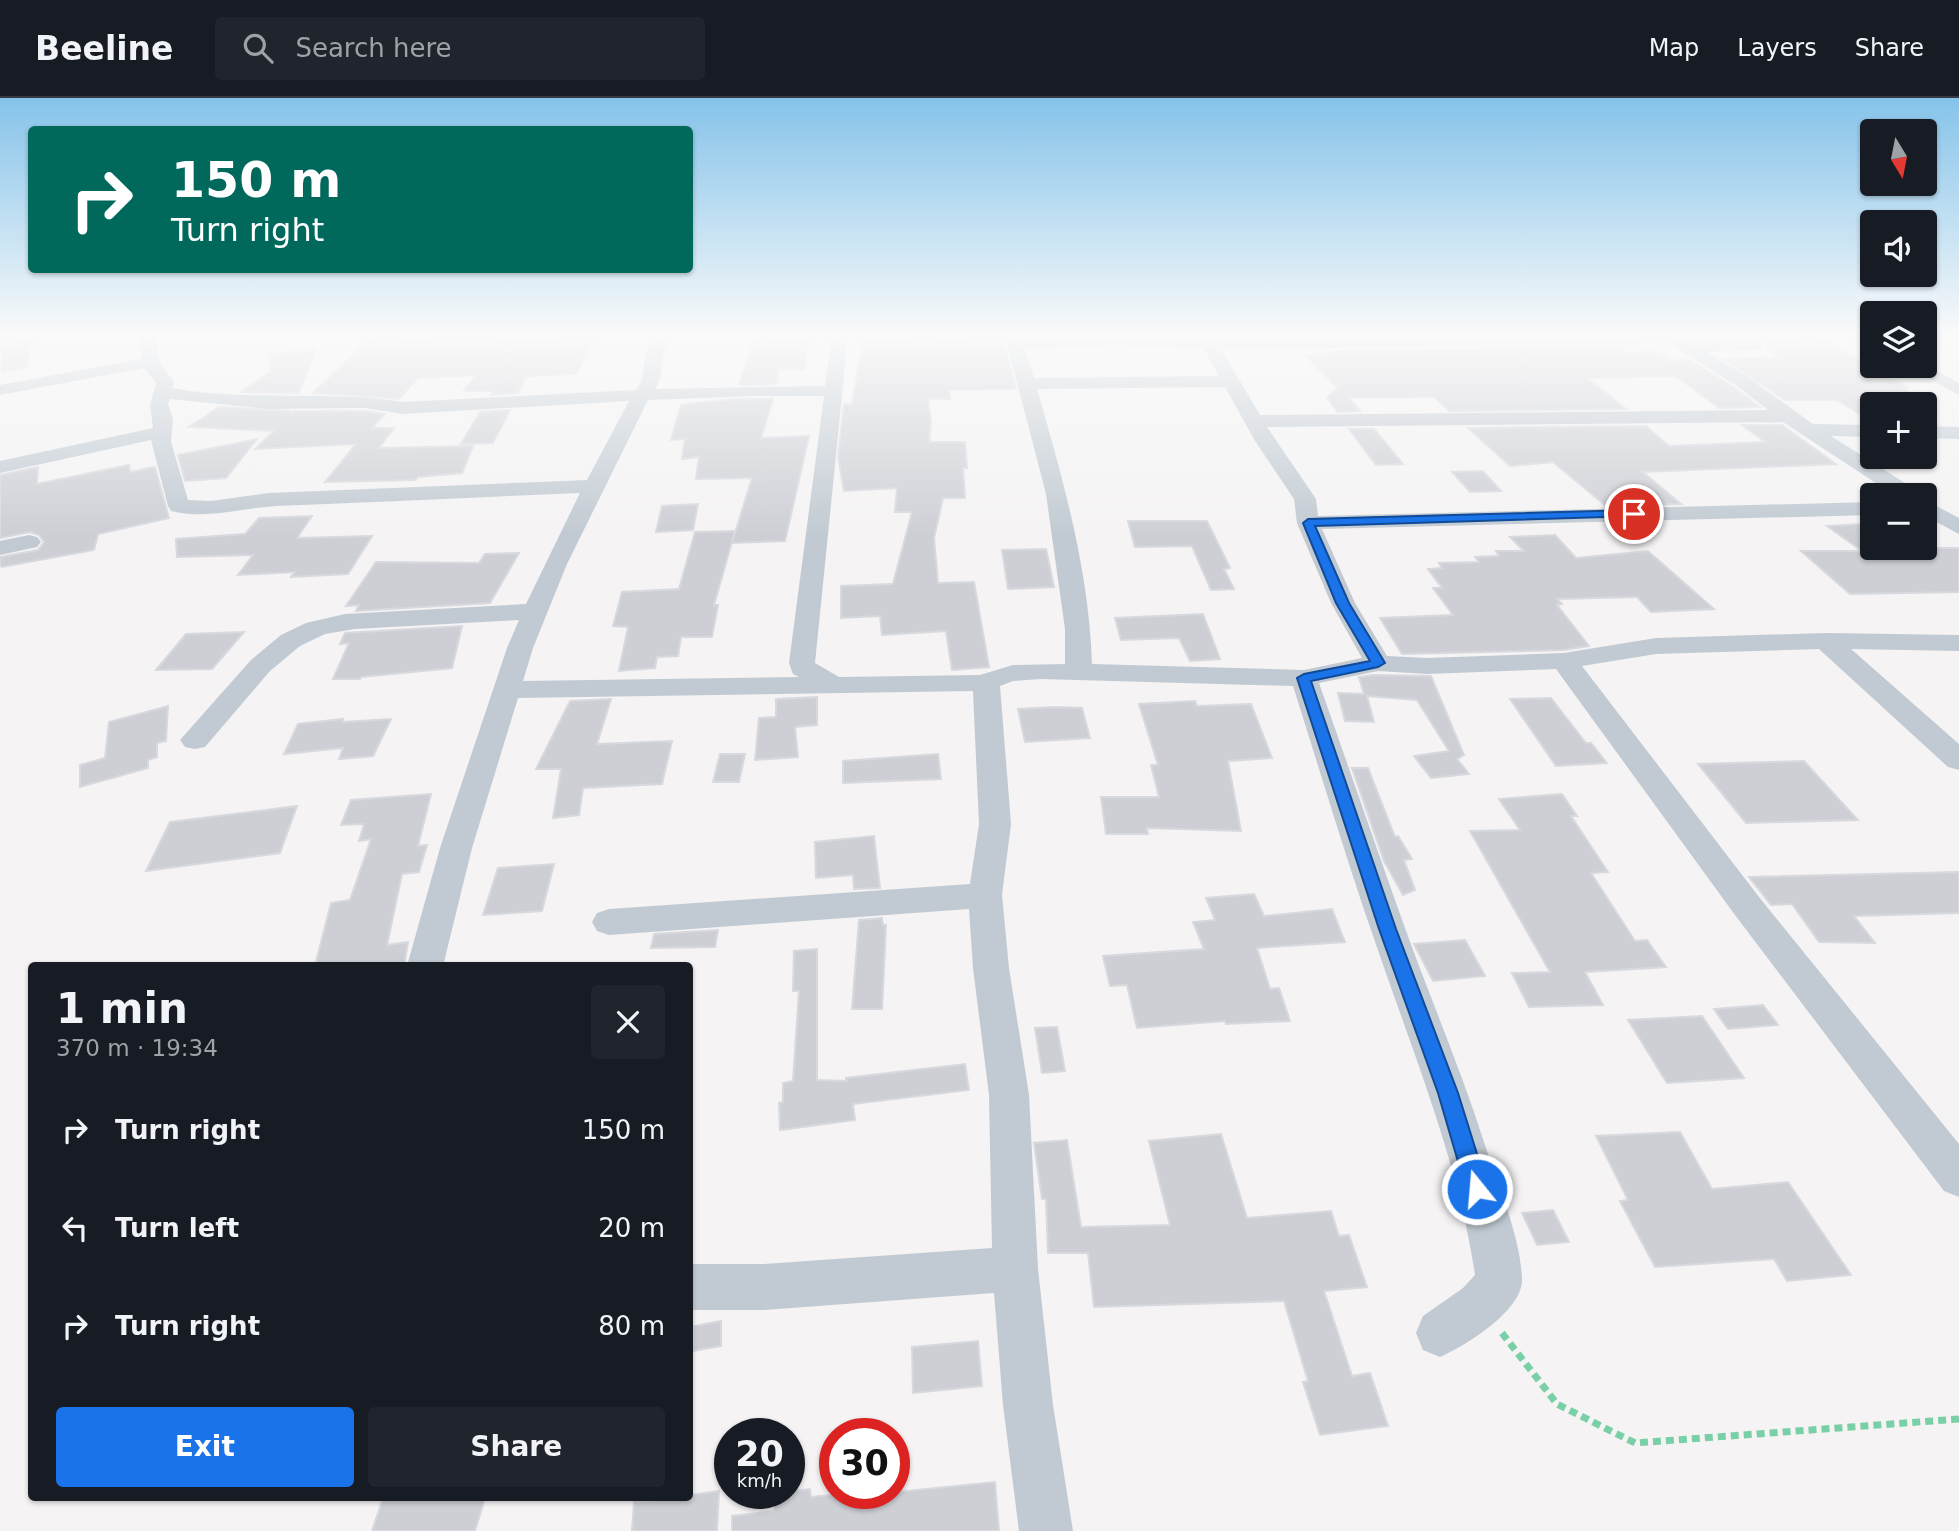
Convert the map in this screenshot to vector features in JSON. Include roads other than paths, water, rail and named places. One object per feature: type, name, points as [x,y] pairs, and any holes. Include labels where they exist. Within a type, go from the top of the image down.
[{"type":"street","points":[[159,403],[163,419],[160,432],[179,506],[191,509],[269,500],[595,486]]},
{"type":"street","points":[[371,403],[403,408],[498,403]]},
{"type":"street","points":[[426,962],[456,848],[520,648],[535,610],[626,421],[639,403]]},
{"type":"street","points":[[830,683],[803,668],[803,663],[831,403]]},
{"type":"street","points":[[1032,403],[1057,494],[1078,629],[1079,670]]},
{"type":"street","points":[[1244,403],[1265,441],[1305,499],[1308,523],[1342,603],[1378,663]]},
{"type":"street","points":[[1769,403],[1890,483]]},
{"type":"street","points":[[1254,421],[1787,416]]},
{"type":"street","points":[[1812,430],[1860,431]]},
{"type":"street","points":[[0,467],[160,432]]},
{"type":"street","points":[[1937,432],[1959,433]]},
{"type":"street","points":[[1308,523],[1860,508]]},
{"type":"street","points":[[1937,514],[1959,527]]},
{"type":"street","points":[[0,548],[29,542]]},
{"type":"street","points":[[195,740],[236,690],[286,645],[305,632],[335,622],[504,615],[535,610]]},
{"type":"street","points":[[508,690],[765,687],[830,683],[986,683],[993,678],[1015,672],[1079,670],[1304,678],[1378,663],[1427,666],[1564,661],[1656,646],[1826,641],[1959,643]]},
{"type":"street","points":[[1826,641],[1959,760]]},
{"type":"street","points":[[1564,661],[1747,906],[1959,1177]]},
{"type":"street","points":[[1304,678],[1388,929],[1448,1093],[1492,1237],[1499,1282],[1480,1305],[1440,1334]]},
{"type":"street","points":[[986,683],[995,824],[985,895],[991,968],[1009,1095],[1015,1269],[1028,1405],[1046,1531]]},
{"type":"street","points":[[609,922],[985,895]]},
{"type":"street","points":[[693,1287],[764,1287],[1015,1269]]}]
